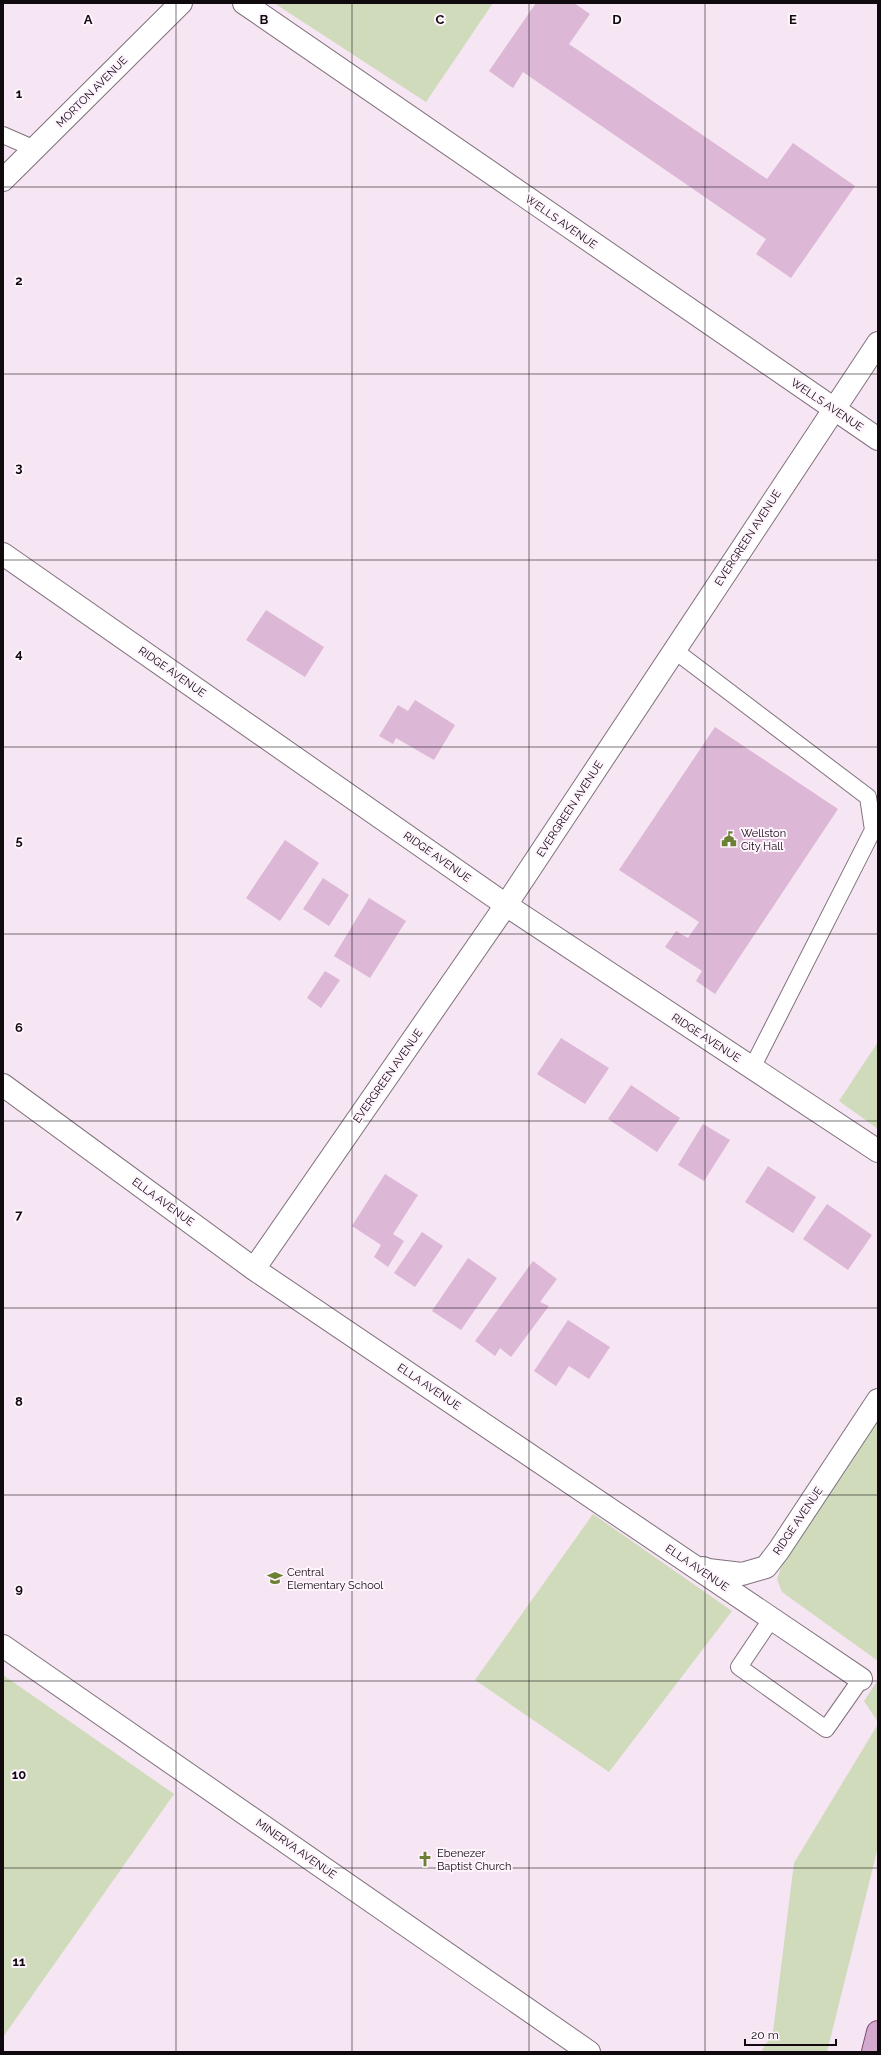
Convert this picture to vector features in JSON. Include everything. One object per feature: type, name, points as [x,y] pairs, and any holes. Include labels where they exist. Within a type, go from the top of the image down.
[{"type":"main road","points":[[873,2052],[878,2032]]},
{"type":"street","name":"MORTON AVENUE","points":[[3,180],[181,3]]},
{"type":"street","name":"WELLS AVENUE","points":[[244,3],[878,440]]},
{"type":"street","name":"EVERGREEN AVENUE","points":[[254,1268],[506,905],[878,343]]},
{"type":"street","name":"RIDGE AVENUE","points":[[3,554],[506,905],[878,1151]]},
{"type":"street","name":"ELLA AVENUE","points":[[3,1085],[254,1268],[861,1679]]},
{"type":"street","name":"RIDGE AVENUE","points":[[680,1557],[708,1570],[742,1574],[766,1567],[779,1550],[878,1400]]},
{"type":"street","name":"MINERVA AVENUE","points":[[3,1646],[589,2052]]},
{"type":"lane","points":[[3,135],[35,149]]},
{"type":"lane","points":[[674,650],[868,798],[873,830],[752,1068]]},
{"type":"lane","points":[[772,1618],[739,1667],[826,1729],[861,1679]]},
{"type":"green space","points":[[274,3],[493,3],[426,102]]},
{"type":"green space","points":[[878,1042],[878,1129],[839,1101]]},
{"type":"green space","points":[[878,1417],[878,1661],[782,1592],[777,1579],[783,1562]]},
{"type":"green space","points":[[593,1514],[732,1611],[609,1772],[475,1680]]},
{"type":"green space","points":[[3,1675],[174,1794],[3,2037]]},
{"type":"green space","points":[[878,1680],[878,1722],[864,1701]]},
{"type":"green space","points":[[878,1724],[878,1847],[827,2052],[761,2052],[773,2032],[794,1863]]},
{"type":"building","points":[[536,3],[574,3],[590,14],[569,44],[767,179],[793,143],[855,186],[791,278],[756,254],[766,239],[523,72],[513,88],[489,71]]},
{"type":"building","points":[[266,610],[324,647],[305,677],[246,640]]},
{"type":"building","points":[[415,700],[455,725],[434,760],[396,738],[393,744],[379,736],[398,705],[408,711]]},
{"type":"building","name":"Wellston City Hall","points":[[715,727],[838,809],[715,994],[696,981],[702,971],[665,947],[676,931],[688,938],[699,922],[619,870]]},
{"type":"building","points":[[285,840],[319,863],[280,921],[246,898]]},
{"type":"building","points":[[323,878],[349,895],[329,926],[303,909]]},
{"type":"building","points":[[369,898],[406,921],[370,978],[334,956]]},
{"type":"building","points":[[325,971],[340,980],[321,1008],[307,998]]},
{"type":"building","points":[[561,1038],[609,1068],[585,1104],[537,1074]]},
{"type":"building","points":[[631,1085],[680,1118],[657,1152],[608,1119]]},
{"type":"building","points":[[703,1124],[730,1140],[704,1181],[678,1165]]},
{"type":"building","points":[[768,1166],[816,1197],[793,1233],[745,1202]]},
{"type":"building","points":[[385,1174],[418,1195],[393,1234],[404,1241],[388,1267],[374,1257],[381,1245],[352,1226]]},
{"type":"building","points":[[827,1204],[872,1235],[848,1270],[803,1239]]},
{"type":"building","points":[[422,1232],[443,1246],[415,1287],[394,1273]]},
{"type":"building","points":[[468,1258],[497,1278],[461,1330],[432,1311]]},
{"type":"building","points":[[533,1261],[557,1279],[540,1302],[549,1306],[511,1357],[500,1348],[495,1356],[475,1341]]},
{"type":"building","points":[[568,1320],[610,1347],[589,1379],[569,1366],[556,1386],[534,1371]]},
{"type":"place","name":"Wellston City Hall","points":[[729,839]]},
{"type":"place","name":"Central Elementary School","points":[[275,1578]]},
{"type":"place","name":"Ebenezer Baptist Church","points":[[425,1859]]}]
